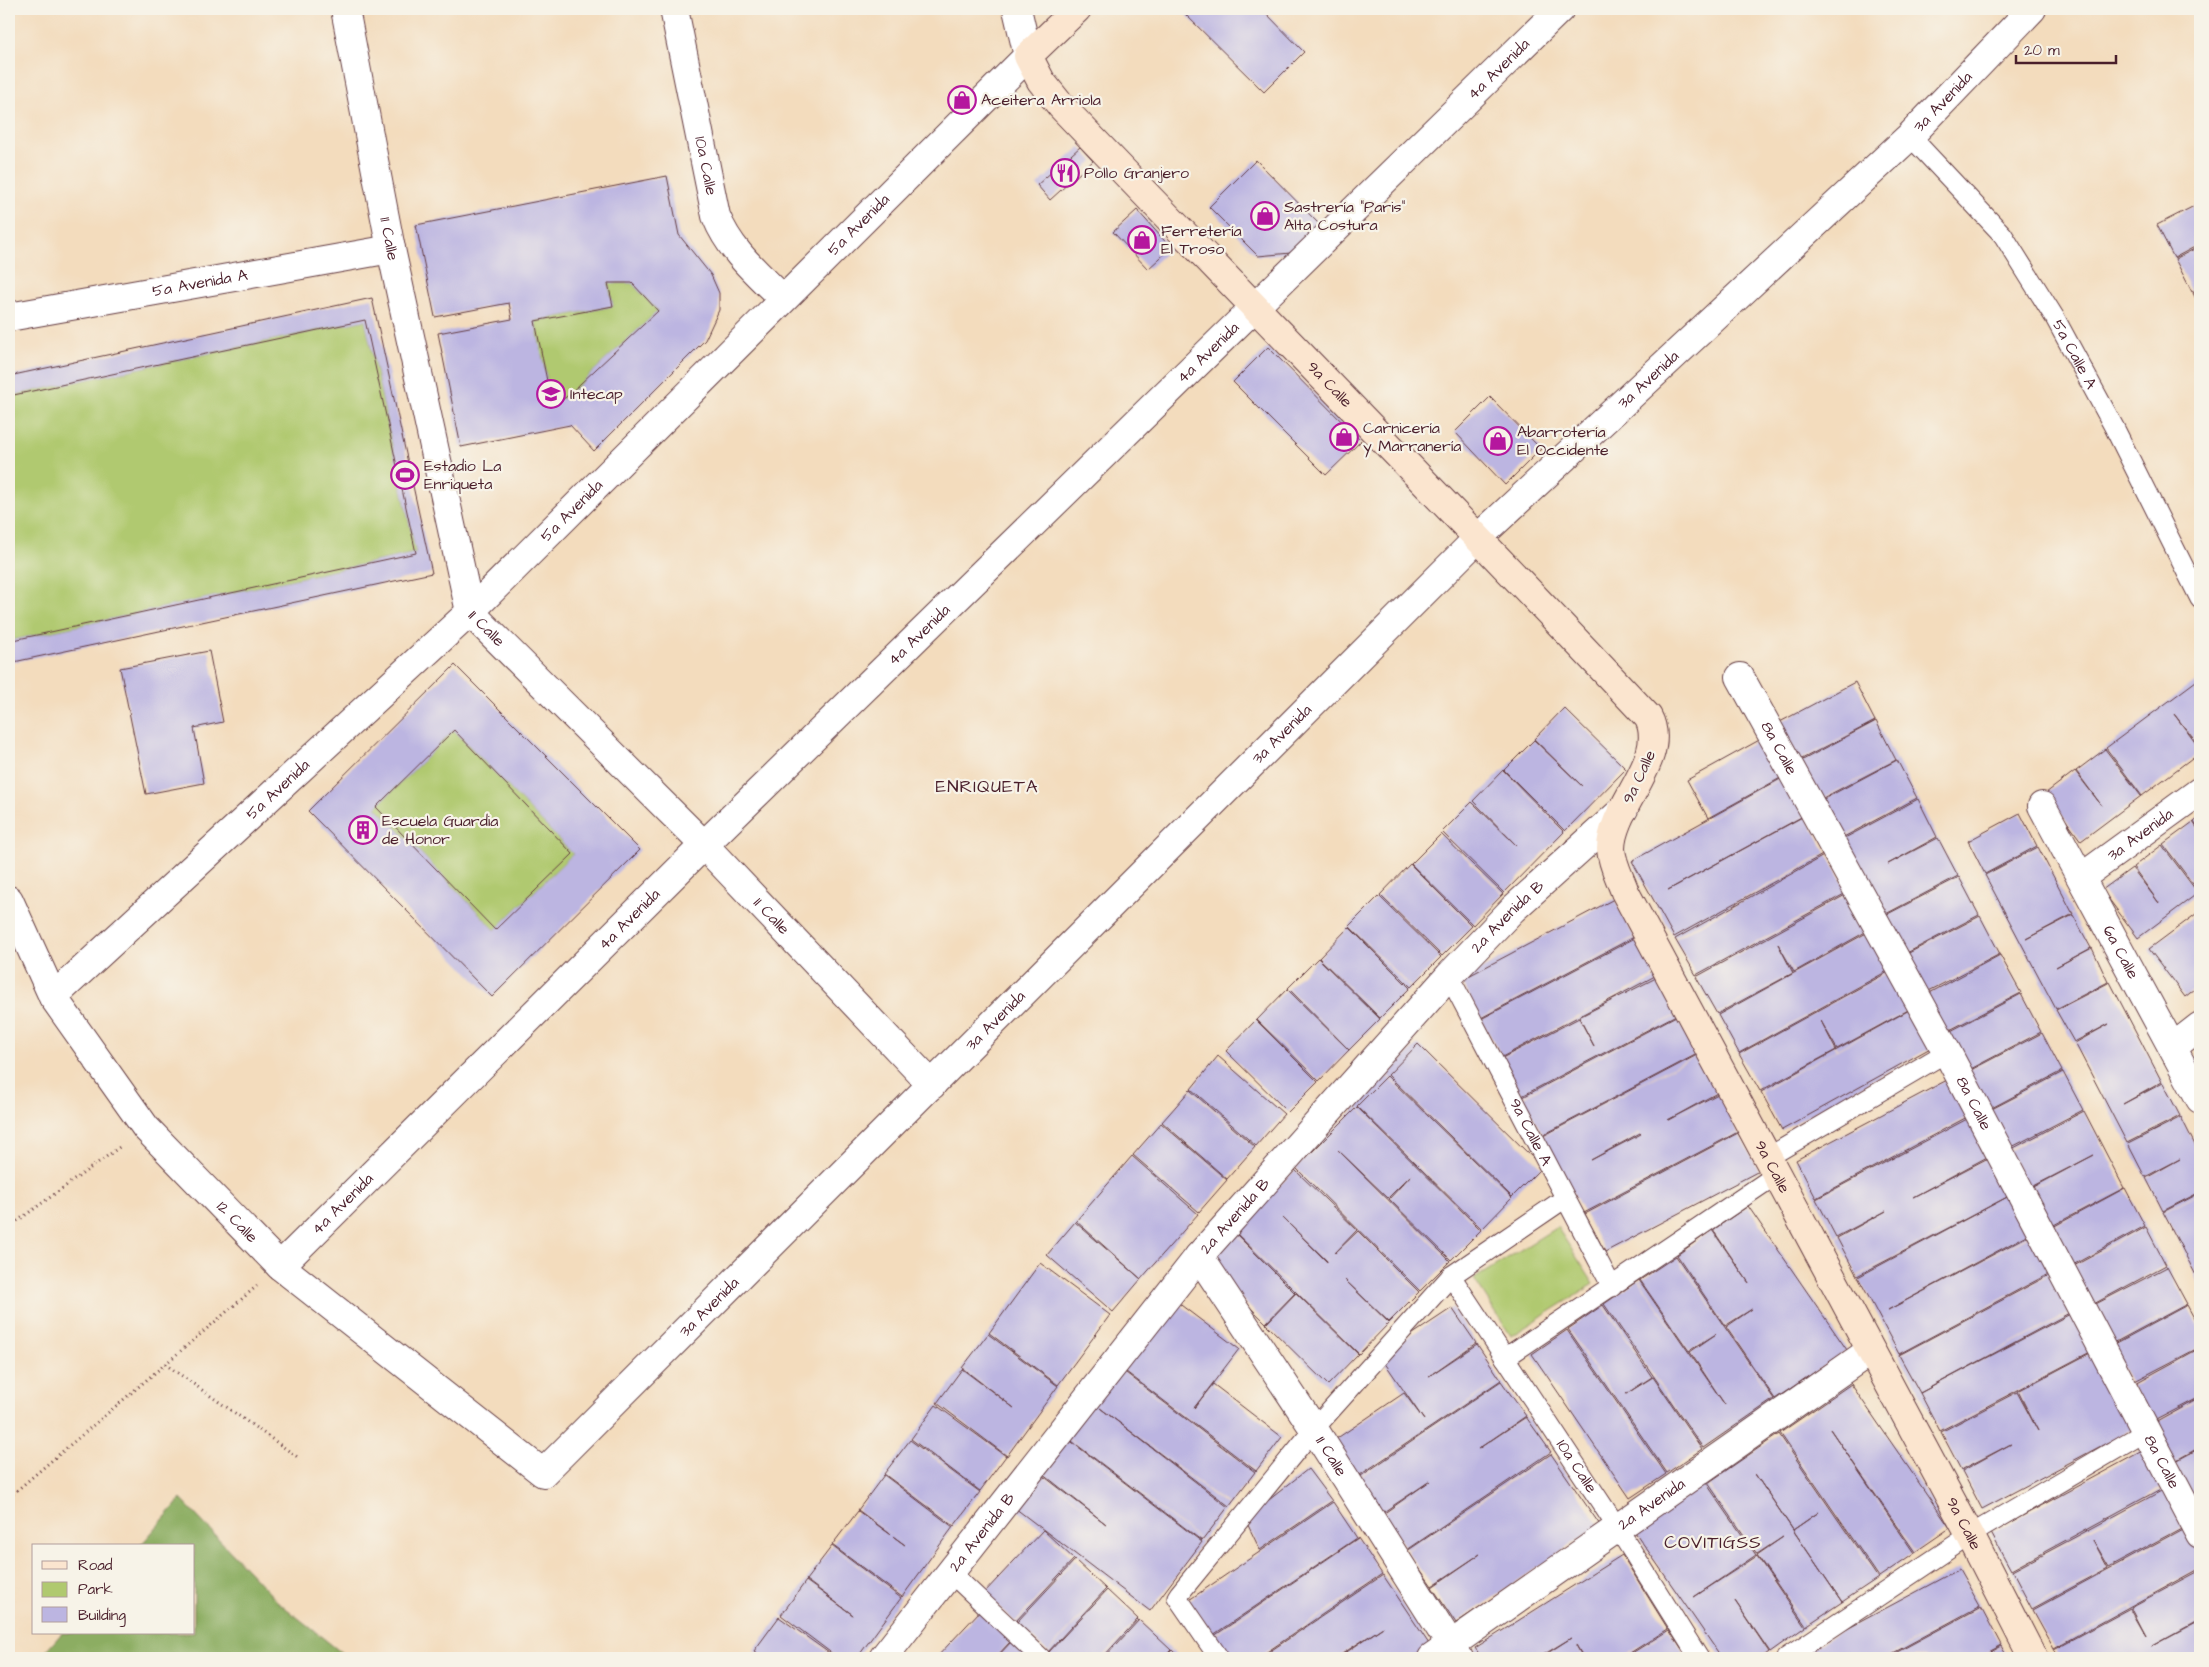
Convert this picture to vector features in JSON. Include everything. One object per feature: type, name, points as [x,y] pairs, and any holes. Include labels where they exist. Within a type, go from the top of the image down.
[{"type":"main road","name":"5a Avenida","points":[[1028,56],[1077,9]]},
{"type":"main road","name":"9a Calle","points":[[1028,56],[1041,81],[1061,106],[1253,307],[1479,537],[1651,722],[1654,744],[1624,809],[1612,842],[1615,869],[1870,1351],[1970,1535],[2033,1658]]},
{"type":"street","name":"11 Calle","points":[[345,9],[391,249],[470,612],[704,845],[932,1085]]},
{"type":"street","name":"10a Calle","points":[[674,9],[716,216],[724,235],[733,248],[783,299]]},
{"type":"street","name":"9a Calle","points":[[1017,9],[1028,56]]},
{"type":"street","name":"4a Avenida","points":[[280,1266],[704,845],[1560,9]]},
{"type":"street","name":"3a Avenida","points":[[543,1473],[1479,537],[1910,136],[2032,9]]},
{"type":"street","name":"5a Avenida","points":[[52,997],[470,612],[1028,56]]},
{"type":"street","name":"5a Avenida A","points":[[9,317],[391,249]]},
{"type":"street","name":"8a Calle","points":[[1740,677],[1947,1052],[2200,1534]]},
{"type":"street","name":"3a Avenida","points":[[2082,877],[2200,791]]},
{"type":"street","name":"6a Calle","points":[[2042,806],[2082,877],[2200,1099]]},
{"type":"street","name":"2a Avenida B","points":[[883,1658],[1199,1256],[1449,976],[1514,909],[1624,809]]},
{"type":"street","name":"12 Calle","points":[[9,900],[52,997],[146,1128],[280,1266],[543,1473]]},
{"type":"street","points":[[2172,1047],[2200,1026]]},
{"type":"street","name":"11 Calle","points":[[1199,1256],[1314,1429],[1447,1654]]},
{"type":"street","name":"2a Avenida","points":[[1447,1654],[1617,1527],[1870,1351]]},
{"type":"lane","name":"5a Calle A","points":[[1910,136],[2003,235],[2050,309],[2114,427],[2200,599]]},
{"type":"lane","name":"9a Calle A","points":[[1449,976],[1564,1199],[1612,1287]]},
{"type":"lane","points":[[1505,1358],[1612,1287],[1772,1167],[1947,1052]]},
{"type":"lane","points":[[1219,1658],[1177,1597],[1179,1594],[1314,1429],[1451,1276],[1564,1199]]},
{"type":"lane","name":"10a Calle","points":[[1451,1276],[1617,1527],[1699,1658]]},
{"type":"lane","points":[[1793,1656],[1970,1535],[2147,1431]]},
{"type":"lane","points":[[950,1572],[1041,1658]]},
{"type":"path","points":[[9,1227],[146,1128]]},
{"type":"path","points":[[9,1497],[280,1266]]},
{"type":"path","points":[[165,1364],[299,1458]]},
{"type":"green space","points":[[608,283],[632,283],[658,311],[565,398],[551,401],[535,321],[613,306]]},
{"type":"green space","points":[[365,320],[416,553],[9,641],[9,396]]},
{"type":"green space","points":[[454,730],[573,854],[495,930],[376,807]]},
{"type":"green space","points":[[1557,1227],[1594,1284],[1511,1336],[1474,1279]]},
{"type":"green space","points":[[181,1499],[277,1601],[348,1658],[40,1658],[61,1634],[195,1634],[195,1544],[142,1544]]},
{"type":"building","points":[[1180,9],[1262,9],[1304,52],[1264,92]]},
{"type":"building","name":"Pollo Granjero","points":[[1080,147],[1093,161],[1050,200],[1037,185]]},
{"type":"building","name":"Sastrería \"Paris\" Alta Costura","points":[[1256,160],[1320,225],[1291,253],[1258,256],[1209,207]]},
{"type":"building","name":"Intecap","points":[[667,176],[679,235],[711,275],[719,293],[719,310],[705,340],[594,451],[570,425],[461,447],[438,333],[512,319],[509,303],[435,317],[416,225]],"holes":[[[608,283],[632,283],[658,311],[565,398],[551,401],[535,321],[613,306]]]},
{"type":"building","points":[[2200,203],[2200,244],[2174,258],[2157,225]]},
{"type":"building","name":"Ferretería El Troso","points":[[1137,210],[1171,248],[1148,269],[1113,232]]},
{"type":"building","points":[[2200,246],[2200,288],[2192,292],[2175,259]]},
{"type":"building","points":[[2200,289],[2200,307],[2193,293]]},
{"type":"building","name":"Estadio La Enriqueta","points":[[372,298],[432,573],[9,663],[9,641],[416,553],[365,320],[9,396],[9,376]]},
{"type":"building","points":[[1268,347],[1361,441],[1326,475],[1233,382]]},
{"type":"building","name":"Abarrotería El Occidente","points":[[1490,397],[1541,449],[1505,485],[1455,432]]},
{"type":"building","points":[[209,651],[223,722],[194,728],[204,783],[146,794],[120,668]]},
{"type":"building","name":"Escuela Guardia de Honor","points":[[455,665],[640,850],[492,997],[308,811]],"holes":[[[454,730],[573,854],[495,930],[376,807]]]},
{"type":"building","points":[[2200,678],[2200,747],[2174,714],[2200,749],[2200,752],[2142,796],[2106,748]]},
{"type":"building","points":[[1855,682],[1875,721],[1798,761],[1778,723]]},
{"type":"building","points":[[1564,708],[1626,769],[1565,831],[1504,770],[1534,740],[1582,786],[1534,739]]},
{"type":"building","points":[[1876,721],[1896,760],[1819,800],[1799,762]]},
{"type":"building","points":[[1763,738],[1784,776],[1708,818],[1687,780]]},
{"type":"building","points":[[2105,749],[2141,796],[2081,841],[2046,793],[2075,771],[2102,806],[2076,771]]},
{"type":"building","points":[[1897,760],[1917,798],[1840,839],[1820,801]]},
{"type":"building","points":[[1503,770],[1564,832],[1504,893],[1442,832],[1472,802],[1516,845],[1473,801]]},
{"type":"building","points":[[1784,777],[1805,815],[1668,890],[1806,815],[1826,853],[1674,937],[1632,861]]},
{"type":"building","points":[[1918,799],[1937,837],[1888,864],[1938,838],[1958,876],[1882,916],[1841,840]]},
{"type":"building","points":[[2020,813],[2037,846],[1985,874],[1968,841]]},
{"type":"building","points":[[2200,817],[2200,831],[2194,822]]},
{"type":"building","points":[[2193,822],[2200,832],[2199,892],[2163,844]]},
{"type":"building","points":[[1441,834],[1503,894],[1473,925],[1411,864]]},
{"type":"building","points":[[2162,845],[2198,893],[2138,938],[2102,890],[2132,868],[2159,903],[2133,867]]},
{"type":"building","points":[[2038,847],[2073,914],[2026,939],[2073,915],[2091,948],[2056,967],[2092,948],[2108,982],[2056,1009],[1985,875]]},
{"type":"building","points":[[1827,854],[1848,892],[1696,975],[1675,939]]},
{"type":"building","points":[[1410,864],[1472,926],[1442,956],[1380,895]]},
{"type":"building","points":[[1959,877],[1979,915],[1903,955],[1882,917]]},
{"type":"building","points":[[1849,893],[1869,930],[1794,972],[1778,944],[1793,973],[1717,1014],[1696,977]]},
{"type":"building","points":[[1379,896],[1441,957],[1411,987],[1349,926]]},
{"type":"building","points":[[1614,899],[1634,937],[1481,1018],[1461,980]]},
{"type":"building","points":[[2200,911],[2200,985],[2185,997],[2149,949]]},
{"type":"building","points":[[1980,916],[2000,954],[1923,994],[1903,956]]},
{"type":"building","points":[[1349,927],[1410,988],[1380,1018],[1319,958]]},
{"type":"building","points":[[1870,931],[1891,969],[1739,1053],[1718,1015]]},
{"type":"building","points":[[1635,938],[1655,976],[1502,1057],[1481,1019]]},
{"type":"building","points":[[2000,955],[2021,993],[1944,1033],[1924,996]]},
{"type":"building","points":[[1318,958],[1380,1019],[1349,1050],[1288,988]]},
{"type":"building","points":[[1892,970],[1912,1008],[1837,1049],[1821,1021],[1836,1050],[1760,1091],[1739,1054]]},
{"type":"building","points":[[1656,978],[1676,1015],[1522,1096],[1502,1058],[1579,1018],[1594,1046],[1579,1017]]},
{"type":"building","points":[[2110,982],[2162,1082],[2123,1104],[2163,1083],[2180,1116],[2127,1143],[2075,1043],[2109,1024],[2074,1042],[2056,1010]]},
{"type":"building","points":[[1287,989],[1349,1050],[1319,1081],[1257,1020]]},
{"type":"building","points":[[2021,994],[2041,1032],[1965,1072],[1945,1034]]},
{"type":"building","points":[[1913,1008],[1934,1046],[1782,1130],[1761,1092]]},
{"type":"building","points":[[1676,1016],[1697,1054],[1543,1135],[1523,1097]]},
{"type":"building","points":[[1256,1020],[1318,1082],[1288,1112],[1226,1051]]},
{"type":"building","points":[[2042,1033],[2062,1071],[1986,1111],[1965,1073]]},
{"type":"building","points":[[1418,1044],[1542,1167],[1512,1197],[1388,1075]]},
{"type":"building","points":[[2200,1054],[2200,1068],[2194,1059]]},
{"type":"building","points":[[1697,1055],[1717,1093],[1668,1120],[1718,1094],[1738,1132],[1584,1213],[1543,1136]],"holes":[[[1640,1133],[1641,1134],[1591,1160]]]},
{"type":"building","points":[[1218,1056],[1284,1114],[1256,1146],[1191,1089]]},
{"type":"building","points":[[2063,1072],[2083,1110],[2006,1150],[1986,1112]]},
{"type":"building","points":[[1387,1076],[1512,1198],[1482,1229],[1357,1106]]},
{"type":"building","points":[[1949,1079],[1969,1116],[1816,1198],[1796,1160]]},
{"type":"building","points":[[1190,1090],[1255,1147],[1227,1179],[1162,1122]]},
{"type":"building","points":[[1357,1107],[1481,1230],[1451,1260],[1389,1199],[1412,1174],[1388,1198],[1338,1150],[1450,1261],[1420,1291],[1296,1168]]},
{"type":"building","points":[[2084,1111],[2124,1188],[2048,1228],[2028,1190],[2094,1155],[2028,1189],[2008,1151]]},
{"type":"building","points":[[2181,1117],[2200,1155],[2200,1192],[2163,1211],[2146,1178],[2180,1159],[2145,1177],[2128,1144]]},
{"type":"building","points":[[1969,1118],[1989,1156],[1913,1197],[1990,1157],[2011,1195],[1857,1276],[1837,1238],[1886,1211],[1836,1237],[1816,1199]]},
{"type":"building","points":[[1161,1123],[1227,1180],[1199,1212],[1133,1155]]},
{"type":"building","points":[[1738,1133],[1759,1171],[1605,1252],[1585,1214]]},
{"type":"building","points":[[1132,1156],[1198,1214],[1141,1279],[1076,1221]]},
{"type":"building","points":[[1295,1170],[1357,1230],[1335,1253],[1358,1231],[1419,1292],[1389,1322],[1345,1280],[1389,1323],[1359,1354],[1234,1231]],"holes":[[[1283,1218],[1327,1261],[1327,1262]]]},
{"type":"building","points":[[2125,1188],[2145,1226],[2069,1267],[2049,1229]]},
{"type":"building","points":[[2200,1193],[2200,1283],[2163,1212]]},
{"type":"building","points":[[2011,1195],[2031,1233],[1888,1310],[2032,1234],[2052,1272],[1899,1354],[1858,1277]]},
{"type":"building","points":[[1748,1206],[1847,1350],[1775,1399],[1726,1327],[1752,1309],[1725,1326],[1677,1255],[1712,1230],[1749,1283],[1713,1230]]},
{"type":"building","points":[[1075,1222],[1141,1279],[1113,1312],[1047,1255]]},
{"type":"building","points":[[2146,1227],[2166,1265],[2090,1306],[2070,1268]]},
{"type":"building","points":[[1234,1232],[1295,1293],[1266,1323],[1204,1262]]},
{"type":"building","points":[[1676,1256],[1774,1399],[1703,1448],[1604,1304],[1639,1280],[1725,1405],[1690,1352],[1716,1334],[1689,1351],[1640,1280]]},
{"type":"building","points":[[1040,1263],[1110,1315],[1058,1385],[989,1333]]},
{"type":"building","points":[[2167,1267],[2187,1304],[2110,1345],[2090,1307]]},
{"type":"building","points":[[2053,1273],[2073,1311],[1920,1393],[1899,1355]]},
{"type":"building","points":[[1296,1293],[1358,1354],[1328,1385],[1266,1324]]},
{"type":"building","points":[[1169,1296],[1239,1349],[1194,1408],[1213,1384],[1282,1437],[1256,1471],[1117,1365]]},
{"type":"building","points":[[1603,1305],[1652,1377],[1626,1394],[1653,1377],[1702,1449],[1667,1473],[1568,1329]]},
{"type":"building","points":[[2187,1305],[2200,1329],[2200,1347],[2131,1383],[2111,1346]]},
{"type":"building","points":[[1452,1308],[1476,1343],[1429,1376],[1477,1344],[1501,1380],[1357,1477],[1333,1441],[1404,1393],[1424,1420],[1380,1356]]},
{"type":"building","points":[[2074,1312],[2094,1350],[1940,1431],[1920,1393]]},
{"type":"building","points":[[1567,1330],[1666,1474],[1630,1498],[1532,1354]]},
{"type":"building","points":[[988,1334],[1058,1386],[1007,1456],[937,1403],[962,1369],[1014,1408],[962,1368]]},
{"type":"building","points":[[2200,1348],[2200,1397],[2152,1422],[2132,1385]]},
{"type":"building","points":[[2094,1351],[2135,1428],[1982,1509],[1962,1471],[2011,1444],[1961,1470],[1941,1432],[2017,1392],[2038,1431],[2018,1391]]},
{"type":"building","points":[[1117,1366],[1255,1472],[1229,1506],[1100,1408],[1228,1507],[1202,1541],[1064,1435]]},
{"type":"building","points":[[1501,1381],[1526,1416],[1478,1449],[1526,1417],[1551,1452],[1407,1550],[1383,1514],[1430,1481],[1382,1513],[1358,1478]]},
{"type":"building","points":[[1851,1384],[1950,1528],[1915,1552],[1830,1429],[1914,1553],[1879,1577],[1780,1433]]},
{"type":"building","points":[[2200,1398],[2200,1447],[2173,1462],[2153,1424]]},
{"type":"building","points":[[936,1405],[1006,1456],[980,1491],[911,1439]]},
{"type":"building","points":[[1779,1434],[1878,1578],[1806,1626],[1757,1555],[1783,1537],[1757,1554],[1708,1483]]},
{"type":"building","points":[[1064,1436],[1202,1542],[1150,1611],[1011,1505],[1037,1471],[1106,1524],[1038,1470]]},
{"type":"building","points":[[910,1440],[980,1492],[954,1526],[884,1474]]},
{"type":"building","points":[[2200,1448],[2200,1497],[2194,1500],[2174,1462]]},
{"type":"building","points":[[2144,1450],[2164,1487],[2011,1570],[1991,1533]]},
{"type":"building","points":[[1551,1454],[1600,1525],[1456,1623],[1432,1587],[1480,1554],[1432,1586],[1407,1551]]},
{"type":"building","points":[[1308,1469],[1332,1501],[1260,1550],[1245,1519]]},
{"type":"building","points":[[884,1475],[953,1527],[902,1597],[832,1545],[858,1511],[905,1545],[858,1510]]},
{"type":"building","points":[[1706,1483],[1756,1555],[1694,1597],[1757,1556],[1805,1627],[1770,1652],[1735,1601],[1769,1652],[1761,1658],[1722,1658],[1635,1532]]},
{"type":"building","points":[[2165,1489],[2185,1526],[2109,1567],[2093,1540],[2108,1568],[2032,1609],[2012,1571]]},
{"type":"building","points":[[1333,1502],[1357,1538],[1213,1635],[1189,1600]]},
{"type":"building","points":[[2186,1527],[2200,1554],[2200,1568],[2054,1648],[2033,1610]]},
{"type":"building","points":[[1043,1530],[1074,1559],[1015,1622],[984,1593]]},
{"type":"building","points":[[1358,1538],[1382,1574],[1258,1658],[1229,1658],[1214,1636]]},
{"type":"building","points":[[832,1546],[901,1598],[857,1658],[838,1658],[781,1615],[806,1581],[853,1615],[806,1580]]},
{"type":"building","points":[[1622,1555],[1668,1629],[1622,1658],[1584,1658],[1576,1645],[1583,1658],[1540,1658],[1571,1638],[1538,1658],[1482,1658],[1475,1648]]},
{"type":"building","points":[[1075,1560],[1106,1589],[1048,1652],[1016,1623]]},
{"type":"building","points":[[1959,1569],[1980,1606],[1884,1658],[1810,1658],[1806,1651]]},
{"type":"building","points":[[2200,1570],[2200,1619],[2151,1646],[2200,1620],[2200,1658],[2059,1658],[2054,1649],[2130,1608],[2146,1636],[2131,1607]]},
{"type":"building","points":[[1383,1575],[1431,1647],[1414,1658],[1338,1658],[1383,1627],[1336,1658],[1260,1658]]},
{"type":"building","points":[[1107,1590],[1138,1619],[1102,1658],[1054,1658],[1048,1653]]},
{"type":"building","points":[[1981,1607],[2001,1645],[1976,1658],[1886,1658]]},
{"type":"building","points":[[980,1611],[1011,1641],[995,1658],[936,1658]]},
{"type":"building","points":[[779,1617],[836,1658],[764,1658],[754,1651]]},
{"type":"building","points":[[1139,1620],[1171,1650],[1163,1658],[1104,1658]]},
{"type":"building","points":[[1669,1630],[1687,1658],[1624,1658]]},
{"type":"building","points":[[1012,1641],[1030,1658],[996,1658]]},
{"type":"building","points":[[2001,1646],[2008,1658],[1978,1658]]},
{"type":"building","points":[[1172,1650],[1180,1658],[1164,1658]]},
{"type":"place","name":"Aceitera Arriola","points":[[962,100]]},
{"type":"place","name":"Pollo Granjero","points":[[1065,173]]},
{"type":"place","name":"Sastrería \"Paris\" Alta Costura","points":[[1265,216]]},
{"type":"place","name":"Ferretería El Troso","points":[[1142,240]]},
{"type":"place","name":"Intecap","points":[[551,394]]},
{"type":"place","name":"Carnicería y Marranería","points":[[1344,437]]},
{"type":"place","name":"Abarrotería El Occidente","points":[[1498,441]]},
{"type":"place","name":"Estadio La Enriqueta","points":[[405,475]]},
{"type":"place","name":"Escuela Guardia de Honor","points":[[363,830]]},
{"type":"district","name":"ENRIQUETA","points":[[987,786]]},
{"type":"district","name":"COVITIGSS","points":[[1713,1542]]}]
